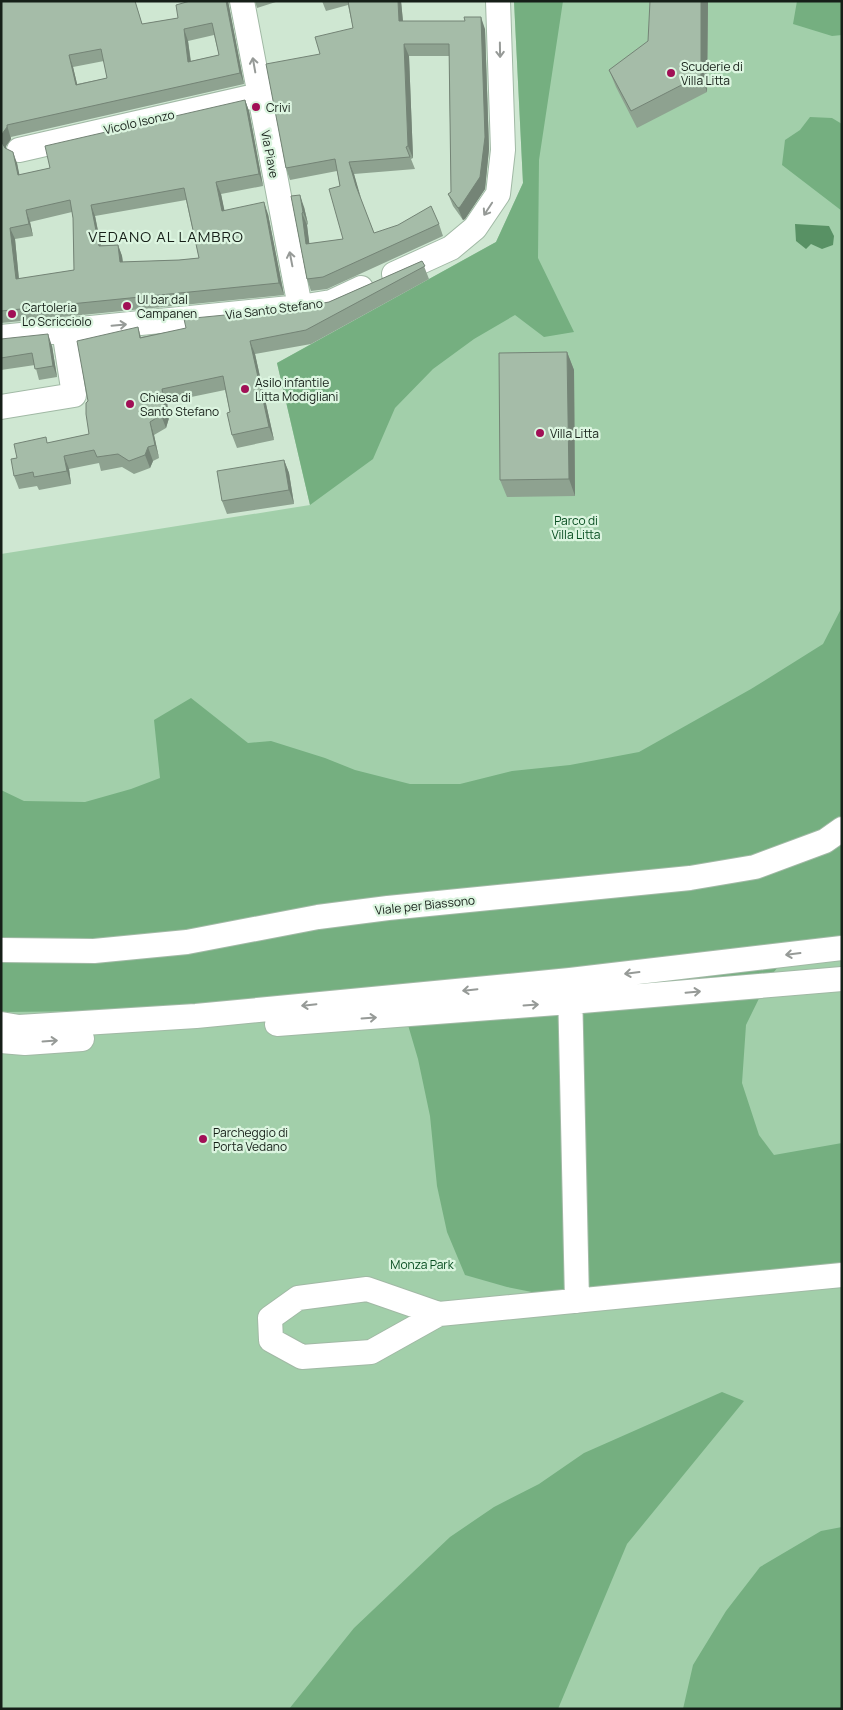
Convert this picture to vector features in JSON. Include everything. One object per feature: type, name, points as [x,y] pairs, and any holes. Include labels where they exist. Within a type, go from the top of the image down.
[{"type":"street","name":"Via Piave","points":[[242,1],[300,307]]},
{"type":"street","name":"Via Santo Stefano","points":[[1,337],[300,307],[331,302],[451,248],[475,228],[498,194],[503,150],[498,1]]},
{"type":"street","name":"Vicolo Isonzo","points":[[19,150],[259,95]]},
{"type":"street","points":[[1,407],[74,394],[64,330]]},
{"type":"street","name":"Viale per Biassono","points":[[1,950],[94,951],[178,943],[318,917],[388,908],[690,878],[755,867],[826,841],[842,829]]},
{"type":"street","points":[[1,1040],[25,1043],[570,991],[842,948]]},
{"type":"street","points":[[1,1024],[19,1026],[570,991],[842,979]]},
{"type":"street","points":[[570,991],[577,1300]]},
{"type":"street","points":[[439,1314],[367,1289],[298,1298],[270,1318],[271,1340],[302,1357],[371,1352],[439,1314],[842,1275]]},
{"type":"green space","name":"Monza Park","points":[[514,1],[842,1],[842,1709],[1,1709],[1,554],[310,505],[277,363],[496,242],[523,183]]},
{"type":"shaded area","points":[[514,1],[563,1],[539,160],[538,258],[574,332],[544,337],[515,315],[474,339],[433,369],[395,408],[373,459],[310,505],[277,363],[496,242],[523,183]]},
{"type":"shaded area","points":[[797,1],[842,1],[842,35],[832,36],[793,24]]},
{"type":"shaded area","points":[[810,117],[832,118],[842,124],[842,211],[782,165],[785,140],[800,130]]},
{"type":"shaded area","points":[[795,224],[829,226],[834,236],[833,245],[822,249],[811,244],[806,249],[796,241]]},
{"type":"shaded area","points":[[842,607],[842,960],[778,967],[769,978],[746,1025],[742,1083],[759,1135],[774,1155],[842,1143],[842,1275],[577,1301],[507,1287],[465,1275],[447,1232],[437,1186],[430,1116],[418,1059],[403,1008],[1,1012],[1,790],[24,801],[85,802],[131,789],[160,778],[154,720],[191,698],[248,743],[271,741],[325,758],[355,770],[410,784],[460,784],[512,771],[570,765],[639,752],[751,689],[823,644]]},
{"type":"shaded area","points":[[722,1392],[744,1401],[627,1544],[558,1709],[289,1709],[354,1628],[450,1537],[494,1507],[539,1484],[584,1453]]},
{"type":"shaded area","points":[[842,1527],[842,1709],[683,1709],[693,1665],[726,1611],[760,1567],[821,1531]]},
{"type":"building","points":[[1,1],[135,1],[142,24],[178,18],[176,5],[190,1],[226,1],[240,73],[7,125],[2,134],[1,141]],"holes":[[[212,23],[219,55],[188,62],[184,29]],[[101,49],[107,78],[76,85],[69,55]]]},
{"type":"building","points":[[348,1],[398,1],[399,21],[465,21],[464,17],[481,17],[485,137],[480,177],[458,208],[448,194],[451,192],[449,44],[404,44],[408,146],[406,147],[410,157],[349,162],[374,233],[398,225],[431,206],[439,224],[323,277],[307,279],[291,196],[300,195],[306,244],[343,239],[329,189],[340,186],[335,159],[286,168],[266,64],[320,54],[315,37],[353,28]]},
{"type":"building","name":"Scuderie di Villa Litta","points":[[650,1],[701,1],[701,75],[631,111],[609,70],[648,41]]},
{"type":"building","points":[[245,100],[259,174],[216,182],[222,211],[264,202],[279,283],[1,311],[1,141],[5,148],[13,152],[18,175],[50,168],[45,146]],"holes":[[[184,188],[199,258],[120,262],[118,245],[99,246],[91,205]],[[70,200],[73,218],[74,270],[16,279],[10,228],[29,224],[26,210]]]},
{"type":"building","points":[[422,261],[425,266],[306,330],[250,341],[269,427],[232,435],[227,413],[230,412],[223,376],[162,389],[164,405],[161,415],[150,422],[155,445],[148,447],[145,455],[129,461],[118,454],[97,457],[94,450],[64,456],[67,471],[34,477],[33,472],[14,476],[11,459],[17,458],[14,444],[46,437],[47,443],[89,434],[86,414],[86,403],[88,401],[77,341],[138,327],[140,338],[186,328],[184,319],[297,308],[329,302]]},
{"type":"building","points":[[48,334],[53,366],[35,369],[32,353],[1,358],[1,339]]},
{"type":"building","name":"Villa Litta","points":[[567,352],[569,479],[500,480],[499,353]]},
{"type":"building","points":[[284,460],[289,490],[222,501],[217,471]]},
{"type":"place","name":"Scuderie di Villa Litta","points":[[671,73]]},
{"type":"place","name":"Crivi","points":[[256,107]]},
{"type":"place","name":"Ul bar dal Campanen","points":[[127,306]]},
{"type":"place","name":"Cartoleria Lo Scricciolo","points":[[12,314]]},
{"type":"place","name":"Asilo infantile Litta Modigliani","points":[[245,389]]},
{"type":"place","name":"Chiesa di Santo Stefano","points":[[130,404]]},
{"type":"place","name":"Villa Litta","points":[[540,433]]},
{"type":"place","name":"Parcheggio di Porta Vedano","points":[[203,1139]]},
{"type":"district","name":"VEDANO AL LAMBRO","points":[[166,236]]},
{"type":"park label","name":"Parco di Villa Litta","points":[[576,527]]}]
